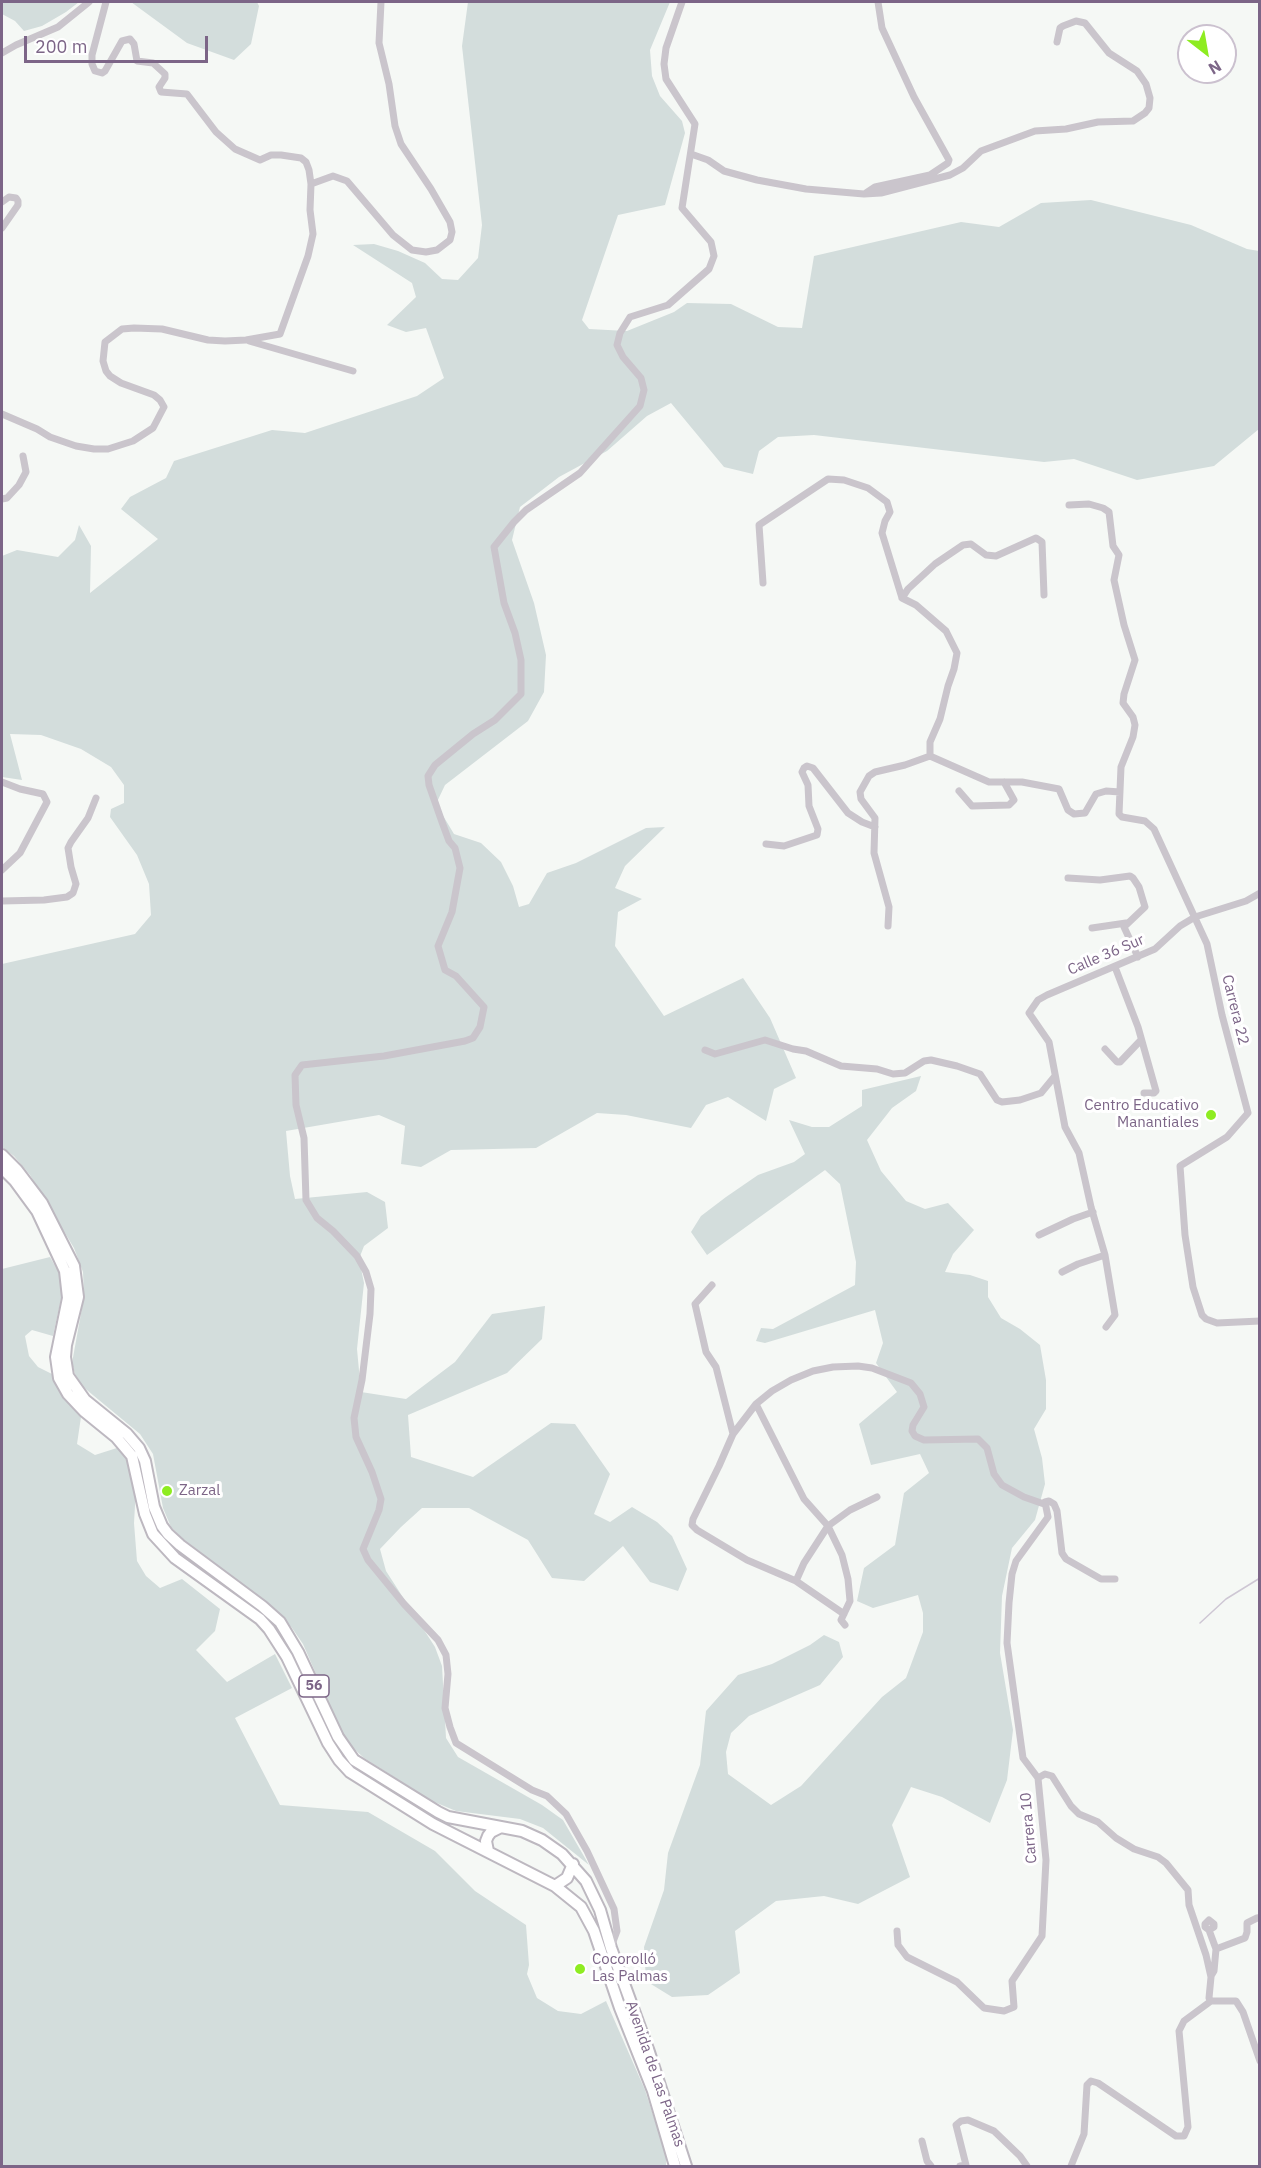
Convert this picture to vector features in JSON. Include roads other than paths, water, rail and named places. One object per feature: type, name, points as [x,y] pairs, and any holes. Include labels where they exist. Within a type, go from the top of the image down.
[{"type":"main road","name":"Avenida de Las Palmas","points":[[2,1155],[17,1170],[42,1203],[74,1266],[78,1296],[66,1345],[68,1376],[85,1400],[127,1434],[139,1448],[145,1461],[154,1507],[162,1526],[180,1545],[280,1622],[298,1652],[338,1737],[354,1760],[448,1817],[522,1831],[542,1840],[573,1864],[586,1881],[597,1899],[611,1948],[650,2052],[687,2166]]},
{"type":"main road","name":"Avenida de Las Palmas","points":[[2,1168],[15,1181],[37,1211],[65,1271],[68,1298],[56,1357],[59,1378],[68,1394],[84,1411],[121,1442],[132,1456],[144,1514],[153,1534],[175,1558],[260,1619],[269,1629],[287,1657],[328,1743],[345,1767],[433,1824],[555,1886],[581,1907],[594,1931],[620,2008],[653,2091],[675,2166]]},
{"type":"main road","points":[[488,1851],[486,1841],[488,1836],[501,1827]]},
{"type":"main road","points":[[555,1886],[567,1878],[573,1864]]},
{"type":"street","points":[[2,53],[58,27],[89,2]]},
{"type":"street","points":[[2,414],[65,444],[94,450],[120,447],[133,441],[153,428],[164,407],[154,395],[121,383],[106,371],[103,361],[105,342],[122,329],[147,327],[208,340],[246,340],[280,334],[284,328],[311,244],[313,234],[310,210],[311,184],[306,162],[301,158],[281,155],[271,155],[261,160],[225,141],[187,94],[161,93],[159,87],[165,74],[153,63],[137,61],[134,44],[130,39],[122,41],[105,71],[102,73],[95,71],[92,56],[106,2]]},
{"type":"street","points":[[311,184],[333,176],[347,181],[393,236],[412,250],[426,252],[437,250],[450,240],[452,232],[450,222],[431,189],[400,144],[379,43],[381,2]]},
{"type":"street","points":[[611,1948],[617,1931],[614,1909],[567,1814],[547,1796],[532,1790],[456,1743],[445,1708],[448,1674],[446,1655],[438,1640],[372,1566],[363,1549],[379,1510],[381,1499],[356,1437],[354,1418],[362,1380],[371,1289],[366,1272],[357,1256],[317,1218],[306,1200],[304,1138],[296,1105],[295,1075],[302,1065],[384,1056],[465,1041],[473,1038],[480,1027],[484,1007],[456,976],[445,970],[438,946],[452,912],[460,868],[455,848],[449,842],[429,785],[428,776],[435,765],[473,734],[495,720],[521,694],[520,660],[504,603],[494,547],[526,510],[580,473],[640,406],[644,390],[640,378],[623,357],[617,345],[625,323],[630,317],[668,305],[709,269],[714,256],[711,242],[682,207],[695,124],[666,79],[664,64],[666,48],[682,2]]},
{"type":"street","points":[[864,194],[875,187],[930,175],[949,160],[914,97],[882,28],[878,2]]},
{"type":"street","points":[[690,154],[708,160],[724,171],[757,180],[806,189],[864,194],[881,193],[950,175],[963,168],[981,151],[1035,131],[1066,129],[1098,122],[1133,121],[1149,108],[1150,98],[1146,84],[1137,71],[1110,53],[1085,23],[1076,21],[1060,28],[1057,42]]},
{"type":"street","points":[[2,202],[9,197],[16,198],[18,201],[18,205],[2,228]]},
{"type":"street","points":[[246,340],[353,371]]},
{"type":"street","points":[[2,499],[7,498],[19,485],[26,472],[23,456]]},
{"type":"street","points":[[763,583],[759,525],[828,479],[844,480],[868,488],[887,502],[890,512],[882,533],[902,598],[916,605],[946,632],[957,653],[940,719],[930,742],[930,756]]},
{"type":"street","points":[[888,926],[889,907],[874,853],[874,815],[860,796],[869,776],[875,772],[930,756],[952,764],[981,780],[1041,784],[1059,789],[1068,810],[1074,814],[1085,813],[1096,794],[1106,791],[1120,792],[1121,767],[1133,737],[1135,725],[1133,717],[1123,703],[1135,660],[1114,580],[1119,555],[1113,546],[1109,512],[1089,504],[1069,505]]},
{"type":"street","points":[[902,598],[908,589],[935,564],[963,545],[971,544],[986,555],[996,556],[1036,538],[1042,542],[1044,595]]},
{"type":"street","points":[[766,844],[784,846],[817,835],[818,829],[809,806],[808,785],[802,772],[807,766],[813,768],[848,813],[875,827]]},
{"type":"street","points":[[2,782],[43,794],[47,802],[20,853],[2,870]]},
{"type":"street","points":[[959,791],[972,806],[1009,805],[1014,800],[1004,782]]},
{"type":"street","name":"Carrera 22","points":[[1120,792],[1119,814],[1122,817],[1145,821],[1154,829],[1207,944],[1222,1015],[1248,1113],[1227,1137],[1179,1166],[1185,1235],[1193,1287],[1202,1316],[1206,1319],[1217,1323],[1260,1321]]},
{"type":"street","points":[[2,901],[44,900],[67,897],[73,893],[76,884],[70,867],[68,848],[88,818],[96,798]]},
{"type":"street","points":[[1068,878],[1100,880],[1130,876],[1139,887],[1145,907],[1143,910],[1126,923],[1092,928]]},
{"type":"street","name":"Calle 36 Sur","points":[[1055,1076],[1049,1042],[1029,1013],[1038,1000],[1155,950],[1180,926],[1195,917],[1246,901],[1260,893]]},
{"type":"street","points":[[1126,923],[1124,930],[1138,957]]},
{"type":"street","points":[[1115,967],[1156,1091],[1144,1093]]},
{"type":"street","points":[[705,1050],[714,1054],[765,1040],[793,1050],[806,1051],[841,1066],[877,1069],[893,1074],[905,1073],[924,1061],[931,1060],[980,1074],[997,1100],[1002,1102],[1041,1093],[1055,1076]]},
{"type":"street","points":[[1105,1049],[1117,1062],[1120,1062],[1141,1040]]},
{"type":"street","points":[[1055,1076],[1065,1127],[1078,1153],[1106,1255],[1115,1315],[1106,1327]]},
{"type":"street","points":[[1039,1235],[1093,1212]]},
{"type":"street","points":[[1062,1272],[1106,1255]]},
{"type":"street","points":[[712,1285],[695,1304],[706,1352],[716,1367],[733,1434]]},
{"type":"street","points":[[844,1614],[796,1581],[747,1560],[696,1530],[692,1525],[733,1434],[756,1404],[772,1390],[813,1371],[851,1366],[872,1368],[911,1383],[920,1394],[924,1407],[913,1425],[912,1431],[915,1436],[924,1440],[978,1438],[987,1448],[994,1474],[1002,1485],[1044,1504],[1048,1517],[1016,1561],[1012,1574],[1007,1643],[1023,1758],[1038,1778]]},
{"type":"street","points":[[756,1404],[804,1500],[828,1526],[842,1555],[850,1601],[841,1620],[845,1625]]},
{"type":"street","points":[[796,1581],[804,1563],[828,1526],[850,1510],[877,1497]]},
{"type":"street","points":[[1044,1504],[1049,1501],[1054,1504],[1057,1511],[1062,1553],[1066,1559],[1101,1580],[1115,1579]]},
{"type":"street","name":"Carrera 10","points":[[897,1931],[898,1945],[906,1957],[957,1982],[984,2008],[1004,2011],[1014,2007],[1012,1981],[1042,1935],[1046,1860],[1038,1778],[1046,1774],[1052,1776],[1071,1806],[1079,1814],[1098,1822],[1116,1838],[1134,1849],[1158,1857],[1179,1877],[1188,1890],[1189,1905],[1206,1955],[1211,1977],[1209,1998],[1211,2001]]},
{"type":"street","points":[[1216,1949],[1245,1938],[1247,1923],[1257,1918]]},
{"type":"street","points":[[1209,1930],[1216,1949],[1214,1971],[1211,1977]]},
{"type":"street","points":[[1071,2166],[1084,2134],[1087,2085],[1091,2081],[1098,2083],[1176,2136],[1184,2136],[1188,2127],[1179,2031],[1184,2021],[1211,2001],[1236,2001],[1243,2012],[1260,2061]]},
{"type":"street","points":[[960,2166],[966,2164],[956,2125],[968,2120],[994,2132],[1020,2156],[1027,2166]]},
{"type":"street","points":[[922,2141],[927,2161],[931,2166]]},
{"type":"waterway","points":[[1200,1623],[1226,1599],[1260,1578]]},
{"type":"place","name":"Centro Educativo Manantiales","points":[[1211,1115]]},
{"type":"place","name":"Zarzal","points":[[167,1491]]},
{"type":"place","name":"Cocorolló Las Palmas","points":[[580,1969]]}]
